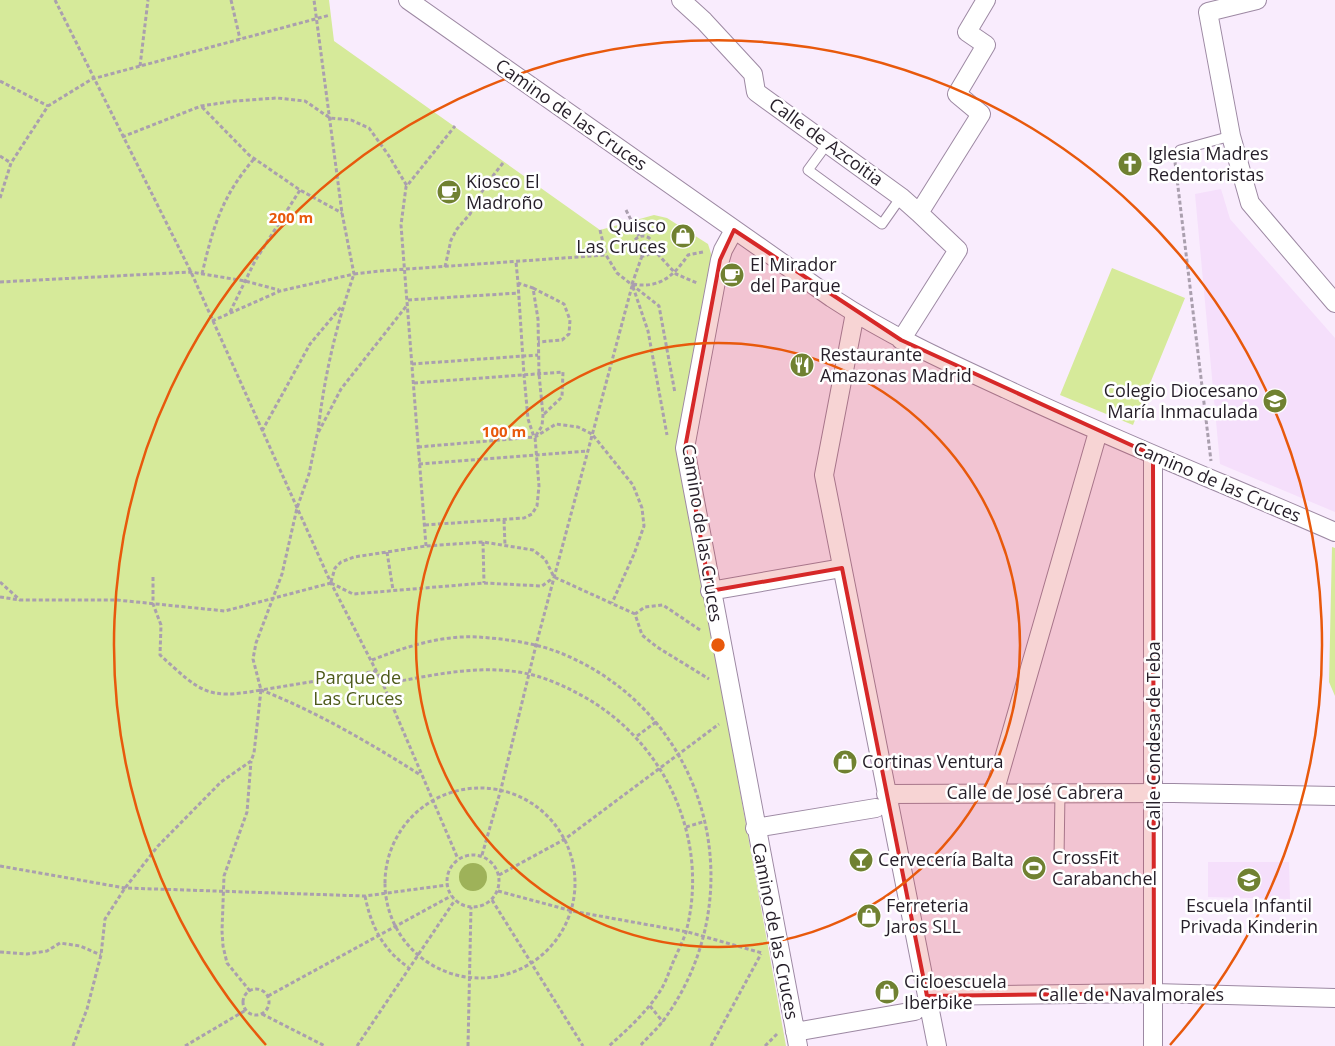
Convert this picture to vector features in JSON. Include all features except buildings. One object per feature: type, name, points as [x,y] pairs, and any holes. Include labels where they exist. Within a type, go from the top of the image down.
[{"type":"street","name":"Camino de las Cruces","points":[[408,0],[734,230],[855,313],[900,340],[1098,432],[1213,478],[1335,532]]},
{"type":"street","name":"Calle de Azcoitia","points":[[681,0],[704,21],[753,74],[756,92],[901,197],[958,250],[900,340]]},
{"type":"street","points":[[919,213],[981,114],[957,94],[986,45],[967,32],[986,0]]},
{"type":"street","points":[[1257,0],[1208,12],[1231,136],[1250,202],[1335,303]]},
{"type":"street","name":"Camino de las Cruces","points":[[734,230],[723,250],[714,289],[685,448],[710,591],[797,1039]]},
{"type":"street","points":[[855,313],[824,475],[842,568],[880,801],[927,996],[937,1046]]},
{"type":"street","points":[[996,786],[1098,432]]},
{"type":"street","name":"Calle Condesa de Teba","points":[[1153,455],[1153,1046]]},
{"type":"street","points":[[710,591],[842,568]]},
{"type":"street","name":"Calle de José Cabrera","points":[[755,828],[880,801],[1060,793],[1335,796]]},
{"type":"street","name":"Calle de Navalmorales","points":[[927,996],[1154,993],[1335,998]]},
{"type":"street","points":[[797,1039],[915,1011]]},
{"type":"lane","points":[[1180,150],[1231,136]]},
{"type":"lane","points":[[827,144],[808,170],[882,224],[901,197]]},
{"type":"lane","points":[[1060,793],[1059,858],[1086,859]]},
{"type":"path","points":[[55,0],[92,79],[191,272],[331,583],[383,684],[431,801],[458,859]]},
{"type":"path","points":[[140,66],[148,0]]},
{"type":"path","points":[[231,0],[240,39]]},
{"type":"path","points":[[250,991],[227,963],[222,946],[224,876],[247,812],[251,761],[254,753],[261,690],[253,659],[256,643],[273,600],[292,536],[297,508],[309,474],[317,435],[323,387],[343,305],[354,274],[342,212],[314,0]]},
{"type":"path","points":[[0,198],[11,163],[48,106],[92,79],[330,15]]},
{"type":"path","points":[[0,81],[48,106]]},
{"type":"path","points":[[122,137],[201,106],[277,98],[305,101],[330,118],[351,120],[369,128],[407,186]]},
{"type":"path","points":[[201,106],[254,159],[300,190],[342,212]]},
{"type":"path","points":[[426,546],[401,225],[407,186],[455,126]]},
{"type":"path","points":[[1180,150],[1174,160],[1212,466]]},
{"type":"path","points":[[0,156],[11,163]]},
{"type":"path","points":[[202,274],[213,226],[237,178],[254,159]]},
{"type":"path","points":[[445,267],[451,240],[456,229],[470,214],[485,186],[503,163]]},
{"type":"path","points":[[230,312],[255,262],[300,190]]},
{"type":"path","points":[[626,210],[639,236]]},
{"type":"path","points":[[600,230],[606,255],[618,273],[659,306],[676,400]]},
{"type":"path","points":[[639,236],[646,236],[651,240],[653,249],[676,274],[714,289]]},
{"type":"path","points":[[639,236],[633,244],[636,254],[644,256],[653,249]]},
{"type":"path","points":[[632,284],[646,286],[676,274],[688,255],[723,250]]},
{"type":"path","points":[[212,321],[280,291],[354,274],[606,255]]},
{"type":"path","points":[[425,525],[524,518],[532,514],[537,506],[539,486],[537,455],[535,437],[528,419],[516,262]]},
{"type":"path","points":[[0,282],[191,272],[245,280],[280,291]]},
{"type":"path","points":[[518,284],[532,288],[564,304],[570,320],[569,334],[562,340],[538,342]]},
{"type":"path","points":[[482,855],[501,789],[536,645],[632,284]]},
{"type":"path","points":[[532,288],[538,319],[538,355],[543,415],[542,426],[535,437]]},
{"type":"path","points":[[317,435],[341,389],[408,302],[518,292]]},
{"type":"path","points":[[262,432],[310,344],[343,305]]},
{"type":"path","points":[[412,364],[538,355]]},
{"type":"path","points":[[414,384],[563,372],[562,397],[543,415]]},
{"type":"path","points":[[418,447],[535,437],[556,424],[578,427],[592,434],[633,485],[642,508],[644,526],[634,554],[612,603]]},
{"type":"path","points":[[420,464],[588,451]]},
{"type":"path","points":[[504,520],[505,546]]},
{"type":"path","points":[[331,583],[336,568],[342,562],[354,557],[426,546],[483,542],[533,550],[545,559],[554,577],[635,614],[642,635],[657,647],[712,680]]},
{"type":"path","points":[[483,542],[484,583]]},
{"type":"path","points":[[387,552],[393,590]]},
{"type":"path","points":[[153,577],[153,604],[161,625],[160,655],[196,687],[210,694],[225,695],[377,671]]},
{"type":"path","points":[[0,597],[20,600],[116,600],[225,611],[273,600],[331,583],[353,594],[484,583],[542,586],[554,577]]},
{"type":"path","points":[[0,582],[20,600]]},
{"type":"path","points":[[635,614],[645,608],[663,605],[703,632]]},
{"type":"path","points":[[372,660],[404,647],[430,641],[467,638],[536,645],[564,654],[608,678],[656,722],[679,754],[706,821],[711,851],[712,897],[704,938],[689,978],[663,1022],[640,1046]]},
{"type":"path","points":[[383,684],[475,669],[529,674],[554,681],[601,705],[637,736],[661,768],[678,802],[691,852],[692,890],[686,932],[663,986],[650,1006],[635,1023],[609,1046]]},
{"type":"path","points":[[261,690],[294,702],[359,736],[420,774]]},
{"type":"path","points":[[637,736],[656,722]]},
{"type":"path","points":[[499,874],[566,839],[721,722]]},
{"type":"path","points":[[73,1046],[87,1010],[101,955],[105,919],[158,846],[220,782],[251,761]]},
{"type":"path","points":[[477,787],[501,789],[527,799],[549,816],[566,839],[574,862],[576,887],[572,911],[558,938],[549,950],[531,964],[502,976],[471,978],[442,970],[417,954],[405,941],[395,925],[384,893],[386,868],[394,842],[409,818],[431,801],[453,791],[477,787]]},
{"type":"path","points":[[686,827],[706,821]]},
{"type":"path","points":[[469,854],[482,855],[493,863],[499,874],[498,891],[492,900],[482,906],[471,907],[452,896],[447,885],[449,871],[458,859],[469,854]]},
{"type":"path","points":[[0,866],[126,888],[365,896],[447,885]]},
{"type":"path","points":[[498,891],[572,911],[686,932],[762,953],[711,1046]]},
{"type":"path","points":[[365,896],[378,935],[385,947],[408,967]]},
{"type":"path","points":[[268,996],[395,925],[452,896]]},
{"type":"path","points":[[357,1046],[408,967],[456,900]]},
{"type":"path","points":[[492,900],[583,1046]]},
{"type":"path","points":[[468,1046],[471,978],[471,907]]},
{"type":"path","points":[[0,952],[27,954],[47,951],[60,943],[80,946],[101,955]]},
{"type":"path","points":[[250,991],[261,990],[268,996],[268,1008],[262,1014]]},
{"type":"path","points":[[250,991],[244,1002],[246,1010],[255,1015],[262,1014],[325,1046]]},
{"type":"path","points":[[650,1006],[663,1022]]},
{"type":"path","points":[[185,1046],[246,1010]]},
{"type":"highlighted area","points":[[734,230],[901,340],[1153,455],[1154,993],[927,996],[842,568],[710,591],[685,448],[720,260]]},
{"type":"shaded area","name":"Colegio Diocesano María Inmaculada","points":[[1221,189],[1230,219],[1335,338],[1335,512],[1220,464],[1195,194]]},
{"type":"shaded area","name":"Escuela Infantil Privada Kinderin","points":[[1208,862],[1289,862],[1290,899],[1208,897]]},
{"type":"shaded area","points":[[473,863],[483,867],[487,877],[483,887],[473,891],[463,887],[459,877],[463,867]]},
{"type":"green space","name":"Parque de Las Cruces","points":[[0,0],[329,0],[334,41],[600,230],[654,215],[667,218],[708,244],[714,263],[677,443],[786,1046],[0,1046]]},
{"type":"green space","points":[[1112,268],[1185,298],[1133,425],[1060,395]]},
{"type":"green space","points":[[1332,547],[1335,548],[1335,696],[1329,682]]},
{"type":"place","name":"Iglesia Madres Redentoristas","points":[[1130,164]]},
{"type":"place","name":"Kiosco El Madroño","points":[[449,192]]},
{"type":"place","name":"Quisco Las Cruces","points":[[683,236]]},
{"type":"place","name":"El Mirador del Parque","points":[[732,275]]},
{"type":"place","name":"Restaurante Amazonas Madrid","points":[[802,365]]},
{"type":"place","name":"Colegio Diocesano María Inmaculada","points":[[1275,401]]},
{"type":"place","name":"Cortinas Ventura","points":[[845,762]]},
{"type":"place","name":"Cervecería Balta","points":[[861,860]]},
{"type":"place","name":"CrossFit Carabanchel","points":[[1034,868]]},
{"type":"place","name":"Escuela Infantil Privada Kinderin","points":[[1249,880]]},
{"type":"place","name":"Ferreteria Jaros SLL","points":[[869,916]]},
{"type":"place","name":"Cicloescuela Iberbike","points":[[887,992]]}]
